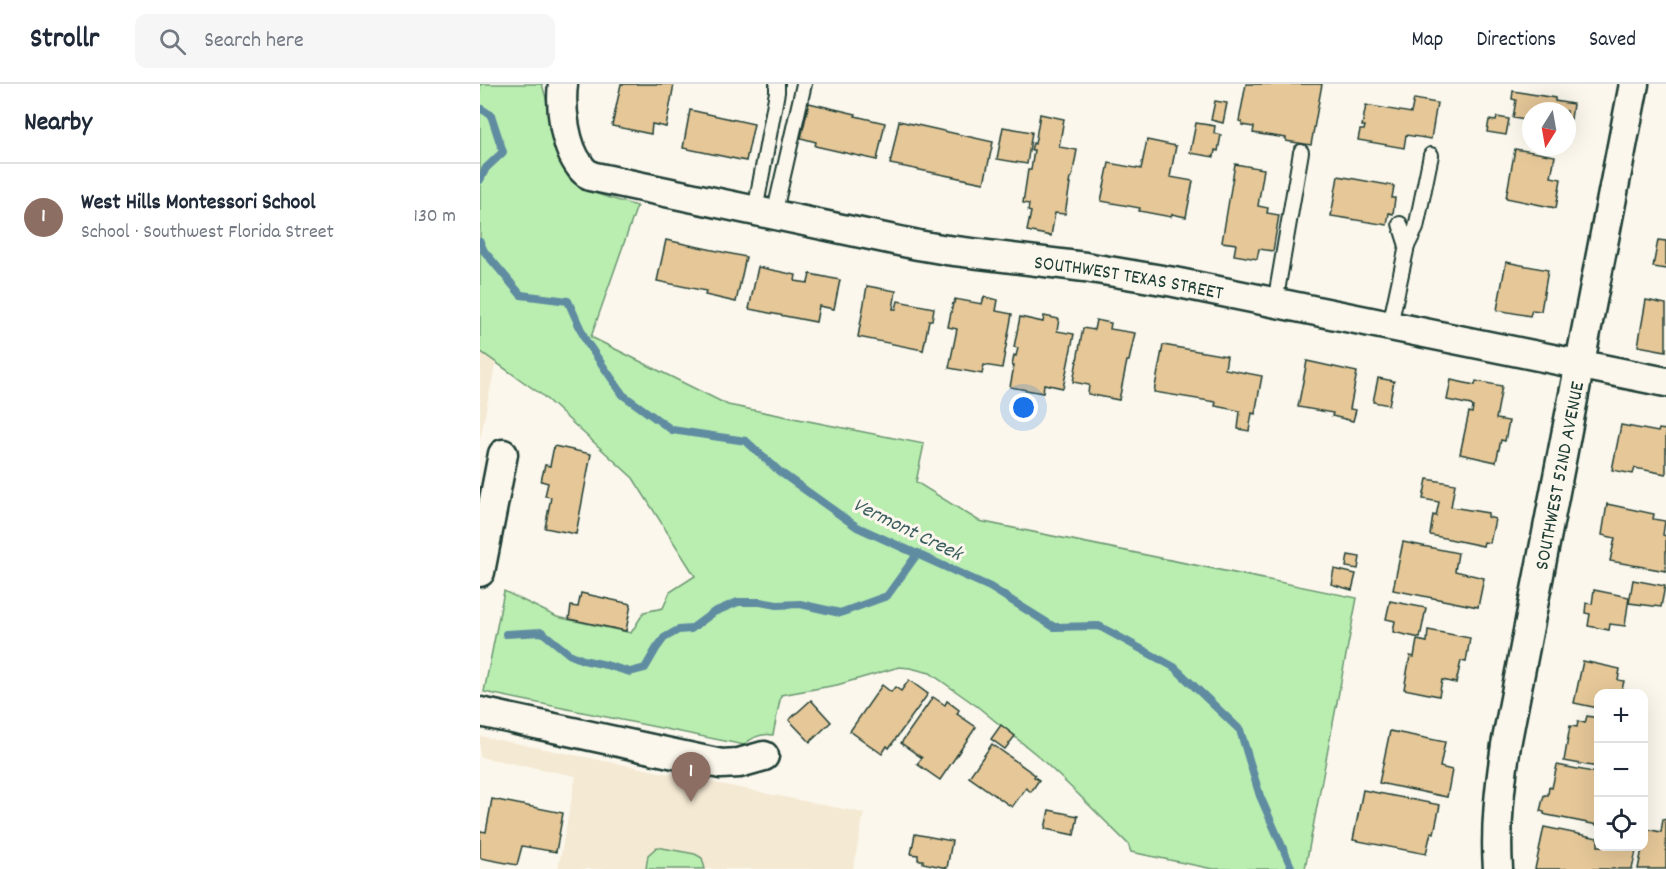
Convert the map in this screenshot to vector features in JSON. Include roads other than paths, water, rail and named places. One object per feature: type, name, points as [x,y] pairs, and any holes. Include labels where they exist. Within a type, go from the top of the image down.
[{"type":"street","name":"SOUTHWEST TEXAS STREET","points":[[563,84],[565,131],[579,166],[590,177],[947,250],[1102,270],[1174,282],[1666,382]]},
{"type":"street","name":"SOUTHWEST 52ND AVENUE","points":[[1498,869],[1496,826],[1500,783],[1634,84]]},
{"type":"street","points":[[480,572],[503,454]]},
{"type":"street","points":[[480,712],[721,764],[739,764],[764,756]]},
{"type":"lane","points":[[764,213],[777,84]]},
{"type":"lane","points":[[764,213],[804,84]]},
{"type":"lane","points":[[1275,303],[1301,152]]},
{"type":"lane","points":[[1390,325],[1407,246],[1416,228],[1431,154]]},
{"type":"lane","points":[[1400,224],[1407,246]]},
{"type":"waterway","name":"Vermont Creek","points":[[480,108],[491,115],[503,152],[486,168],[480,180]]},
{"type":"waterway","name":"Vermont Creek","points":[[480,242],[484,251],[521,295],[568,301],[586,341],[623,395],[672,430],[746,441],[780,472],[857,527],[990,587],[1054,627],[1099,626],[1174,667],[1240,730],[1260,796],[1292,869]]},
{"type":"waterway","points":[[506,634],[542,632],[569,654],[630,672],[645,668],[664,638],[678,630],[691,629],[714,612],[738,602],[800,604],[840,613],[887,596],[918,553]]},
{"type":"place","name":"West Hills Montessori School","points":[[691,802]]}]
